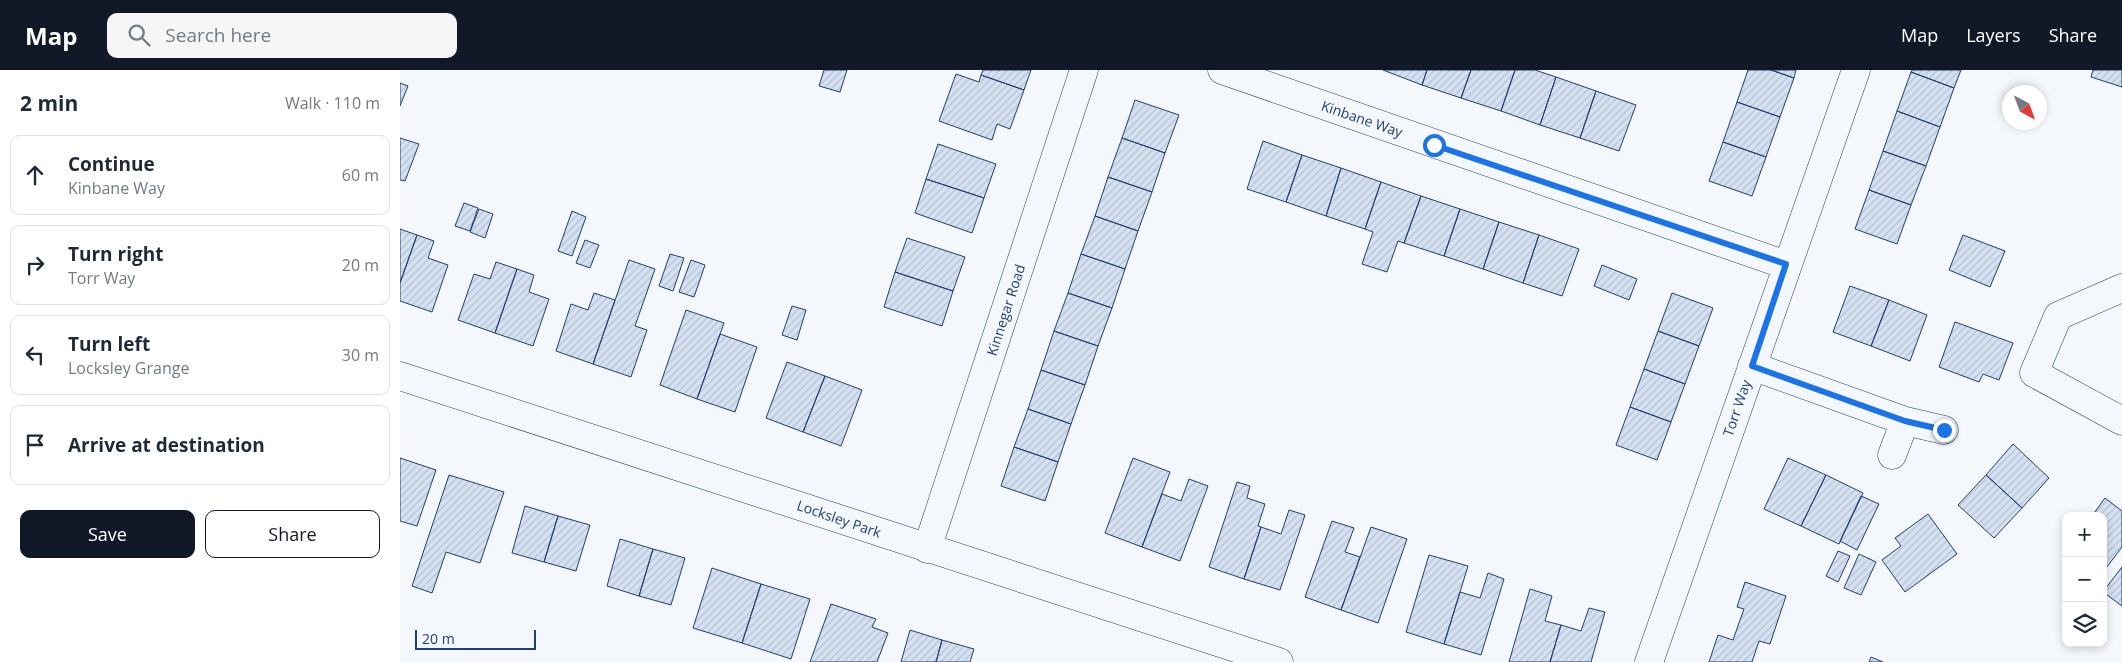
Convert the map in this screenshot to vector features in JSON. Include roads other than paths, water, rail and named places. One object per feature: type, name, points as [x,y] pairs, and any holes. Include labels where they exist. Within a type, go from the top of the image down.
[{"type":"street","name":"Kinnegar Road","points":[[926,549],[1084,70]]},
{"type":"street","name":"Kinbane Way","points":[[1222,70],[1786,264]]},
{"type":"street","name":"Torr Way","points":[[1649,662],[1786,264],[1856,70]]},
{"type":"street","points":[[2122,288],[2058,316],[2034,373],[2122,422]]},
{"type":"street","points":[[1752,366],[1905,421],[1944,430]]},
{"type":"street","name":"Locksley Park","points":[[400,376],[926,549],[1279,662]]},
{"type":"street","points":[[1892,455],[1905,421]]}]
